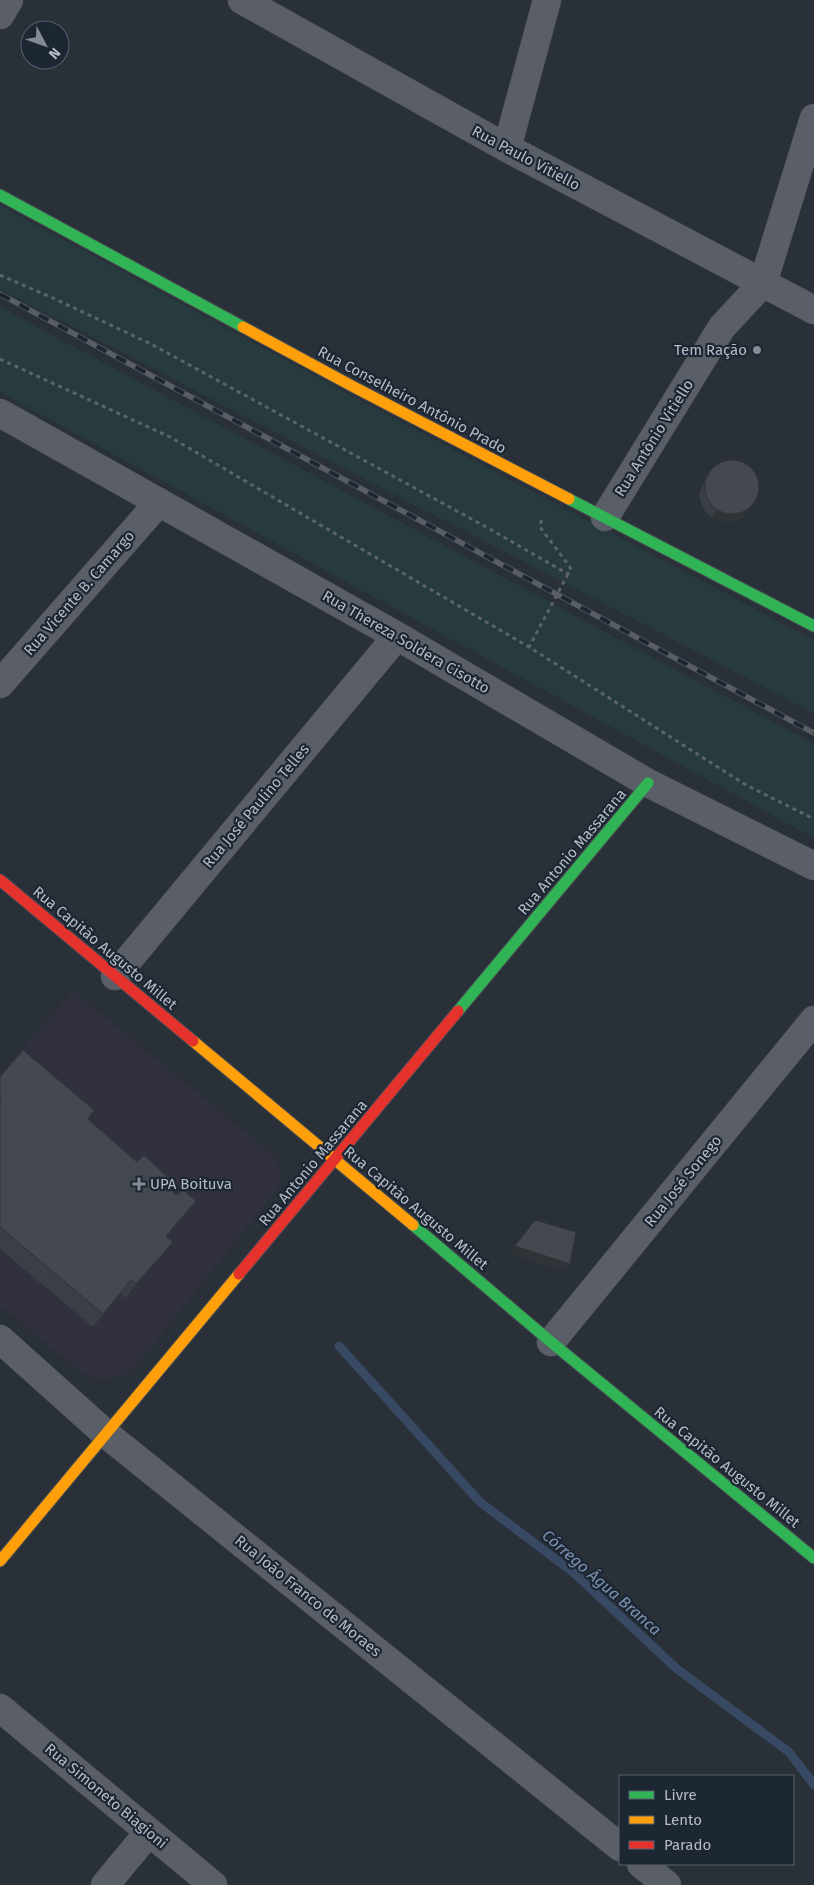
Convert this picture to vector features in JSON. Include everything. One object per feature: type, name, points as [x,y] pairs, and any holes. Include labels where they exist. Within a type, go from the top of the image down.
[{"type":"street","points":[[0,15],[9,0]]},
{"type":"street","name":"Rua Paulo Vitiello","points":[[242,0],[507,148],[814,310]]},
{"type":"street","points":[[507,148],[547,0]]},
{"type":"street","name":"Rua Antônio Vitiello","points":[[605,516],[722,327],[763,283],[814,118]]},
{"type":"street","name":"Rua Conselheiro Antônio Prado","points":[[0,195],[352,386],[814,626]]},
{"type":"street","name":"Rua Thereza Soldera Cisotto","points":[[0,413],[397,636],[648,783],[814,866]]},
{"type":"street","name":"Rua Vicente B. Camargo","points":[[0,684],[159,502]]},
{"type":"street","name":"Rua José Paulino Telles","points":[[115,976],[397,636]]},
{"type":"street","name":"Rua Antonio Massarana","points":[[0,1561],[648,783]]},
{"type":"street","name":"Rua Capitão Augusto Millet","points":[[0,880],[551,1342],[814,1558]]},
{"type":"street","name":"Rua José Sonego","points":[[551,1342],[814,1020]]},
{"type":"street","name":"Rua João Franco de Moraes","points":[[0,1339],[106,1434],[619,1846]]},
{"type":"street","name":"Rua Simoneto Biagioni","points":[[0,1708],[213,1885]]},
{"type":"street","points":[[105,1885],[149,1832]]},
{"type":"street","points":[[642,1865],[667,1885]]},
{"type":"path","points":[[0,275],[151,344],[488,528],[568,574]]},
{"type":"path","points":[[0,359],[170,437],[529,647],[746,785],[814,819]]},
{"type":"path","points":[[529,647],[571,571],[570,567],[540,528],[542,518],[558,493]]},
{"type":"shaded area","name":"UPA Boituva","points":[[73,991],[277,1158],[281,1177],[276,1190],[134,1369],[121,1376],[103,1379],[94,1378],[81,1372],[0,1306],[0,1073]]},
{"type":"green space","points":[[0,205],[352,396],[814,640],[814,713],[0,289]]},
{"type":"green space","points":[[0,307],[814,744],[814,838],[0,392]]},
{"type":"building","points":[[727,460],[737,460],[747,464],[755,472],[759,487],[755,502],[747,510],[737,514],[727,514],[717,510],[709,502],[705,492],[705,482],[709,472],[717,464]]},
{"type":"building","points":[[23,1050],[94,1110],[88,1119],[137,1162],[144,1155],[173,1182],[167,1188],[177,1195],[183,1190],[196,1201],[166,1236],[173,1242],[136,1284],[131,1280],[103,1314],[0,1227],[0,1077]]},
{"type":"building","points":[[535,1220],[576,1232],[570,1264],[515,1246]]},
{"type":"waterway","name":"Córrego Água Branca","points":[[339,1346],[480,1502],[574,1573],[677,1669],[789,1752],[814,1785]]},
{"type":"railway","points":[[0,294],[814,733]]},
{"type":"traffic: fast","points":[[0,195],[243,327]]},
{"type":"traffic: fast","points":[[569,499],[814,626]]},
{"type":"traffic: fast","points":[[458,1011],[648,783]]},
{"type":"traffic: fast","points":[[413,1225],[551,1342],[814,1558]]},
{"type":"traffic: slow","points":[[243,327],[569,499]]},
{"type":"traffic: slow","points":[[193,1041],[413,1225]]},
{"type":"traffic: slow","points":[[0,1561],[239,1274]]},
{"type":"traffic: jam","points":[[0,880],[193,1041]]},
{"type":"traffic: jam","points":[[239,1274],[458,1011]]},
{"type":"place","name":"Tem Ração","points":[[757,350]]},
{"type":"place","name":"UPA Boituva","points":[[139,1184]]}]
